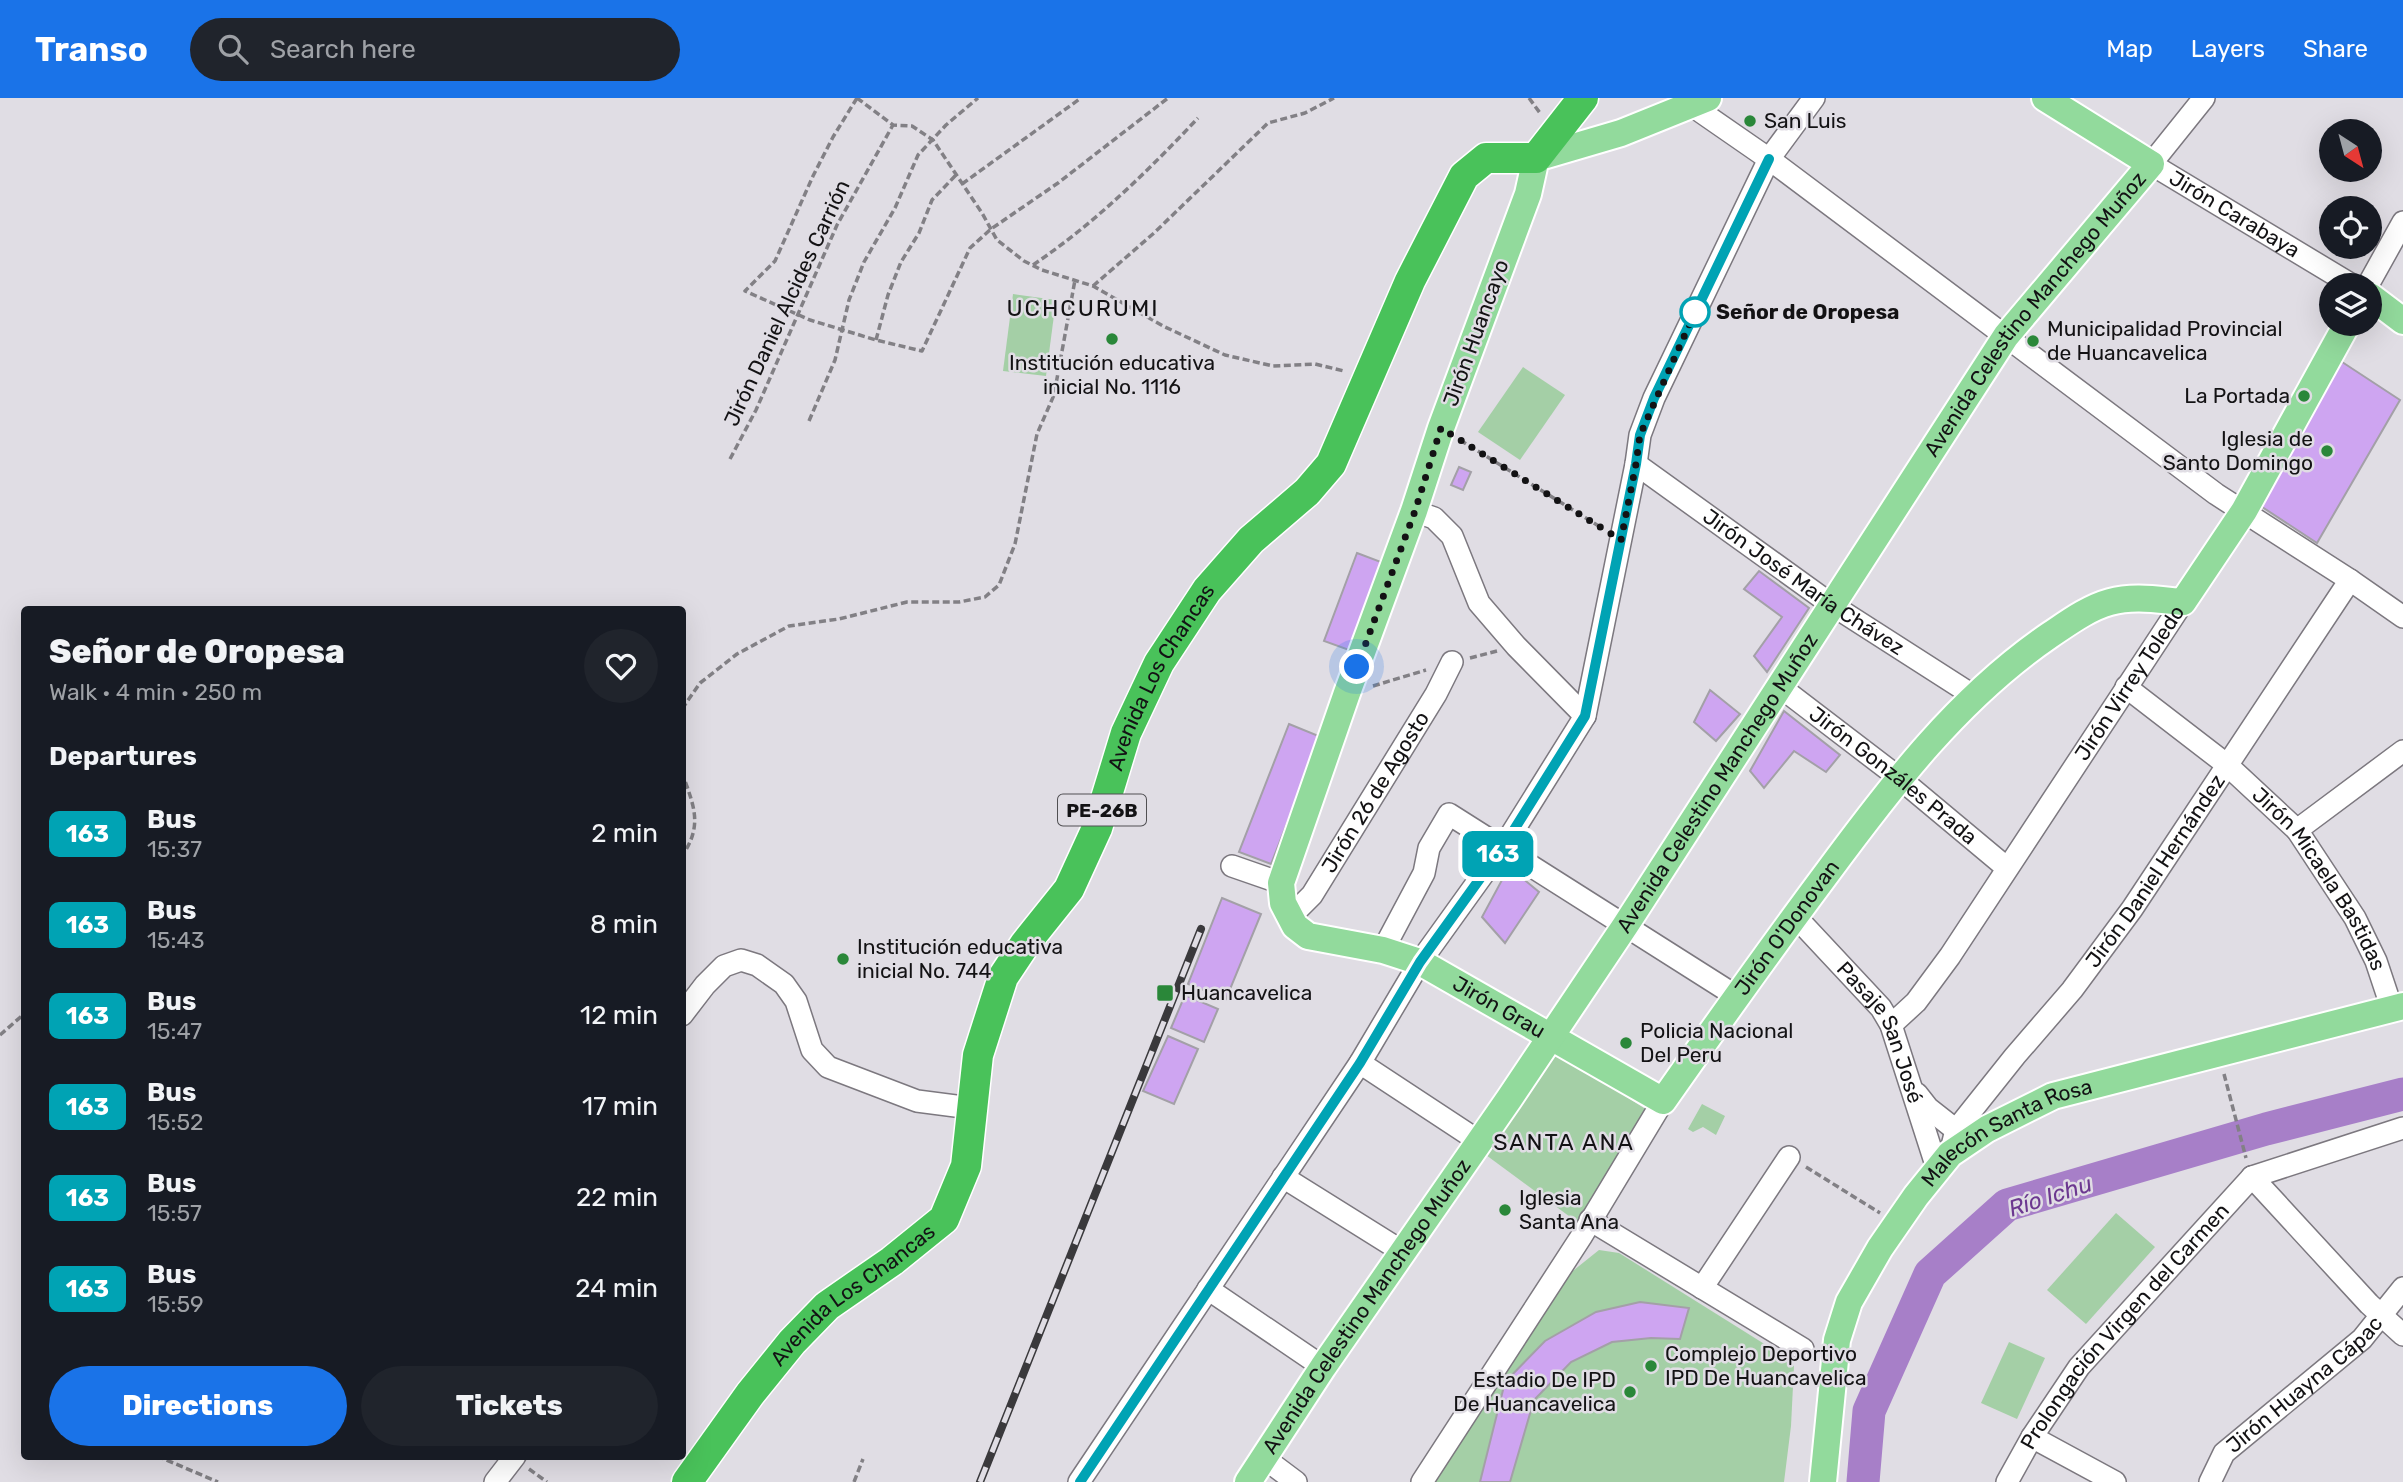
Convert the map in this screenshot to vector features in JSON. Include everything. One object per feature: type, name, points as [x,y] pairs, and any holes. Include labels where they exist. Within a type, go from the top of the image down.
[{"type":"highway","points":[[1536,158],[1583,98]]},
{"type":"highway","name":"Avenida Los Chancas","points":[[687,1482],[750,1394],[818,1315],[920,1240],[944,1219],[966,1166],[978,1055],[1003,977],[1024,944],[1069,889],[1097,828],[1126,733],[1159,663],[1207,590],[1251,540],[1307,492],[1331,464],[1410,281],[1464,176],[1486,158],[1536,158]]},
{"type":"main road","name":"Jirón Carabaya","points":[[2045,98],[2151,164]]},
{"type":"main road","name":"PE-26B","points":[[1536,158],[1622,133],[1699,101]]},
{"type":"main road","name":"Jirón Huancayo","points":[[1281,883],[1347,693],[1415,511],[1441,428],[1528,194],[1536,158]]},
{"type":"main road","name":"Avenida Celestino Manchego Muñoz","points":[[1248,1482],[1323,1367],[1480,1142],[1625,926],[2006,336],[2151,164]]},
{"type":"main road","points":[[2382,305],[2403,321]]},
{"type":"main road","name":"Jirón Virrey Toledo","points":[[2183,602],[2244,511],[2340,336]]},
{"type":"main road","name":"Jirón O'Donovan","points":[[1663,1101],[1736,996],[1898,777],[1974,696],[2024,653],[2074,619],[2108,602],[2137,597],[2183,602]]},
{"type":"main road","points":[[1281,883],[1283,903],[1290,916]]},
{"type":"main road","name":"Jirón Grau","points":[[1290,916],[1295,926],[1308,936],[1383,950],[1420,962],[1663,1101]]},
{"type":"main road","name":"Malecón Santa Rosa","points":[[1823,1482],[1837,1340],[1849,1302],[1948,1150],[2053,1096],[2398,1007]]},
{"type":"street","points":[[1080,1482],[1360,1063],[1420,962],[1503,847],[1585,716],[1640,435],[1654,398],[1769,159],[1814,98]]},
{"type":"street","name":"Avenida Celestino Manchego Muñoz","points":[[2151,164],[2204,98]]},
{"type":"street","points":[[1699,101],[1769,159],[2216,494],[2350,579],[2403,617]]},
{"type":"street","name":"Jirón Carabaya","points":[[2151,164],[2332,273]]},
{"type":"street","points":[[2375,273],[2403,222]]},
{"type":"street","name":"Jirón José María Chávez","points":[[1636,464],[1832,605],[1974,696]]},
{"type":"street","points":[[1415,511],[1434,518],[1452,536],[1479,603],[1516,646],[1585,716]]},
{"type":"street","name":"Jirón Daniel Hernández","points":[[1948,1150],[2132,909],[2350,579]]},
{"type":"street","name":"Jirón Virrey Toledo","points":[[1891,1025],[1916,1002],[1950,956],[2183,602]]},
{"type":"street","name":"Jirón 26 de Agosto","points":[[1290,916],[1312,895],[1436,694],[1452,662]]},
{"type":"street","name":"Jirón Gonzáles Prada","points":[[1779,686],[1898,777],[2007,868]]},
{"type":"street","name":"Jirón Micaela Bastidas","points":[[2126,687],[2226,764],[2297,830],[2355,918],[2398,1007]]},
{"type":"street","points":[[2297,830],[2403,751]]},
{"type":"street","points":[[1383,950],[1424,873],[1429,848],[1449,814],[1736,996]]},
{"type":"street","points":[[1232,866],[1281,883]]},
{"type":"street","name":"Pasaje San José","points":[[1795,916],[1881,1008],[1891,1025],[1911,1087],[1948,1150]]},
{"type":"street","points":[[686,1010],[724,966],[741,960],[757,965],[784,984],[796,1001],[812,1051],[828,1067],[917,1101],[971,1108]]},
{"type":"street","points":[[1360,1063],[1480,1142]]},
{"type":"street","points":[[1911,1087],[1928,1108],[1948,1150]]},
{"type":"street","name":"Jirón O'Donovan","points":[[1422,1482],[1663,1101]]},
{"type":"street","points":[[2403,1128],[2250,1170],[2382,1316],[2403,1335]]},
{"type":"street","points":[[1702,1288],[1789,1157]]},
{"type":"street","name":"Prolongación Virgen del Carmen","points":[[2007,1482],[2032,1437],[2079,1367],[2250,1170]]},
{"type":"street","points":[[1283,1177],[1403,1252]]},
{"type":"street","points":[[1590,1220],[1802,1349]]},
{"type":"street","name":"Jirón Huayna Cápac","points":[[2210,1482],[2224,1453],[2362,1339],[2403,1288]]},
{"type":"street","points":[[1208,1289],[1323,1367]]},
{"type":"street","points":[[2032,1437],[2107,1480]]},
{"type":"street","points":[[1264,1458],[1296,1482]]},
{"type":"street","points":[[495,1482],[512,1460]]},
{"type":"path","points":[[1168,98],[1058,183],[991,229],[970,248],[922,351],[842,330],[745,291],[775,261],[813,176],[857,98],[893,125],[912,126],[933,140],[991,229],[997,240],[1033,265],[1093,286],[1163,326],[1225,355],[1273,366],[1315,364],[1368,380]]},
{"type":"path","points":[[809,421],[835,360],[849,300],[864,262],[895,208],[918,155],[946,125],[978,98]]},
{"type":"path","points":[[962,184],[1081,98]]},
{"type":"path","points":[[1093,286],[1154,233],[1268,123],[1305,114],[1334,98]]},
{"type":"path","points":[[1033,265],[1068,242],[1117,201],[1198,118]]},
{"type":"path","name":"Jirón Daniel Alcides Carrión","points":[[730,459],[756,410],[837,225],[893,125]]},
{"type":"path","points":[[876,341],[888,295],[901,262],[919,233],[932,200],[956,175]]},
{"type":"path","points":[[686,703],[700,683],[737,654],[789,626],[839,620],[907,601],[959,602],[985,597],[999,585],[1015,544],[1037,434],[1054,395],[1075,280]]},
{"type":"path","points":[[1441,428],[1621,540]]},
{"type":"path","points":[[686,784],[696,815],[695,831],[686,848]]},
{"type":"path","points":[[0,1035],[21,1017]]},
{"type":"path","points":[[2226,1082],[2250,1170]]},
{"type":"path","points":[[1789,1157],[1898,1224]]},
{"type":"path","points":[[855,1482],[863,1459]]},
{"type":"path","points":[[167,1460],[218,1482]]},
{"type":"green space","points":[[1013,294],[1056,300],[1046,376],[1003,371]]},
{"type":"green space","points":[[1523,367],[1565,395],[1520,460],[1478,432]]},
{"type":"green space","points":[[1554,1050],[1647,1110],[1577,1222],[1486,1155]]},
{"type":"green space","points":[[1702,1104],[1725,1116],[1716,1135],[1703,1127],[1693,1132],[1688,1129]]},
{"type":"green space","points":[[2116,1213],[2155,1247],[2086,1324],[2047,1290]]},
{"type":"green space","name":"Estadio De IPD De Huancavelica","points":[[1599,1250],[1619,1253],[1782,1355],[1794,1366],[1791,1426],[1784,1482],[1432,1482],[1569,1274]]},
{"type":"green space","points":[[2009,1342],[2045,1358],[2017,1419],[1981,1403]]},
{"type":"building","name":"Iglesia de Santo Domingo","points":[[2336,358],[2400,400],[2317,543],[2256,503]]},
{"type":"building","points":[[1459,467],[1471,472],[1463,490],[1451,485]]},
{"type":"building","points":[[1357,553],[1381,562],[1349,650],[1324,641]]},
{"type":"building","points":[[1759,571],[1809,608],[1767,672],[1754,656],[1782,617],[1744,589]]},
{"type":"building","points":[[1710,690],[1740,714],[1716,741],[1694,722]]},
{"type":"building","points":[[1784,711],[1840,755],[1826,772],[1794,751],[1764,788],[1750,771]]},
{"type":"building","points":[[1289,724],[1321,737],[1271,864],[1239,852]]},
{"type":"building","points":[[1509,867],[1539,892],[1505,943],[1482,917]]},
{"type":"building","name":"Huancavelica","points":[[1222,898],[1261,914],[1226,999],[1188,984]]},
{"type":"building","points":[[1185,995],[1218,1009],[1204,1042],[1171,1028]]},
{"type":"building","points":[[1168,1036],[1198,1049],[1174,1104],[1143,1091]]},
{"type":"building","points":[[1640,1302],[1689,1308],[1680,1339],[1651,1338],[1612,1342],[1571,1362],[1534,1400],[1510,1482],[1480,1482],[1505,1382],[1545,1341],[1596,1312]]},
{"type":"waterway","name":"Río Ichu","points":[[1863,1482],[1869,1411],[1930,1274],[2007,1205],[2266,1129],[2403,1094]]},
{"type":"railway","points":[[980,1482],[1201,929]]},
{"type":"bus line","name":"163","points":[[1080,1482],[1360,1063],[1420,962],[1507,841],[1585,716],[1640,435],[1654,398],[1769,159]]},
{"type":"place","name":"San Luis","points":[[1750,121]]},
{"type":"place","name":"Señor de Oropesa","points":[[1695,312]]},
{"type":"place","name":"Institución educativa inicial No. 1116","points":[[1112,339]]},
{"type":"place","name":"Municipalidad Provincial de Huancavelica","points":[[2033,341]]},
{"type":"place","name":"La Portada","points":[[2304,396]]},
{"type":"place","name":"Iglesia de Santo Domingo","points":[[2327,451]]},
{"type":"place","name":"Institución educativa inicial No. 744","points":[[843,959]]},
{"type":"place","name":"Huancavelica","points":[[1165,993]]},
{"type":"place","name":"Policia Nacional Del Peru","points":[[1626,1043]]},
{"type":"place","name":"Iglesia Santa Ana","points":[[1505,1210]]},
{"type":"place","name":"Complejo Deportivo IPD De Huancavelica","points":[[1651,1366]]},
{"type":"place","name":"Estadio De IPD De Huancavelica","points":[[1630,1392]]},
{"type":"district","name":"UCHCURUMI","points":[[1083,308]]},
{"type":"district","name":"SANTA ANA","points":[[1564,1142]]},
{"type":"route","points":[[1357,667],[1415,511],[1441,428],[1621,540],[1640,435],[1654,398],[1695,312]]}]
